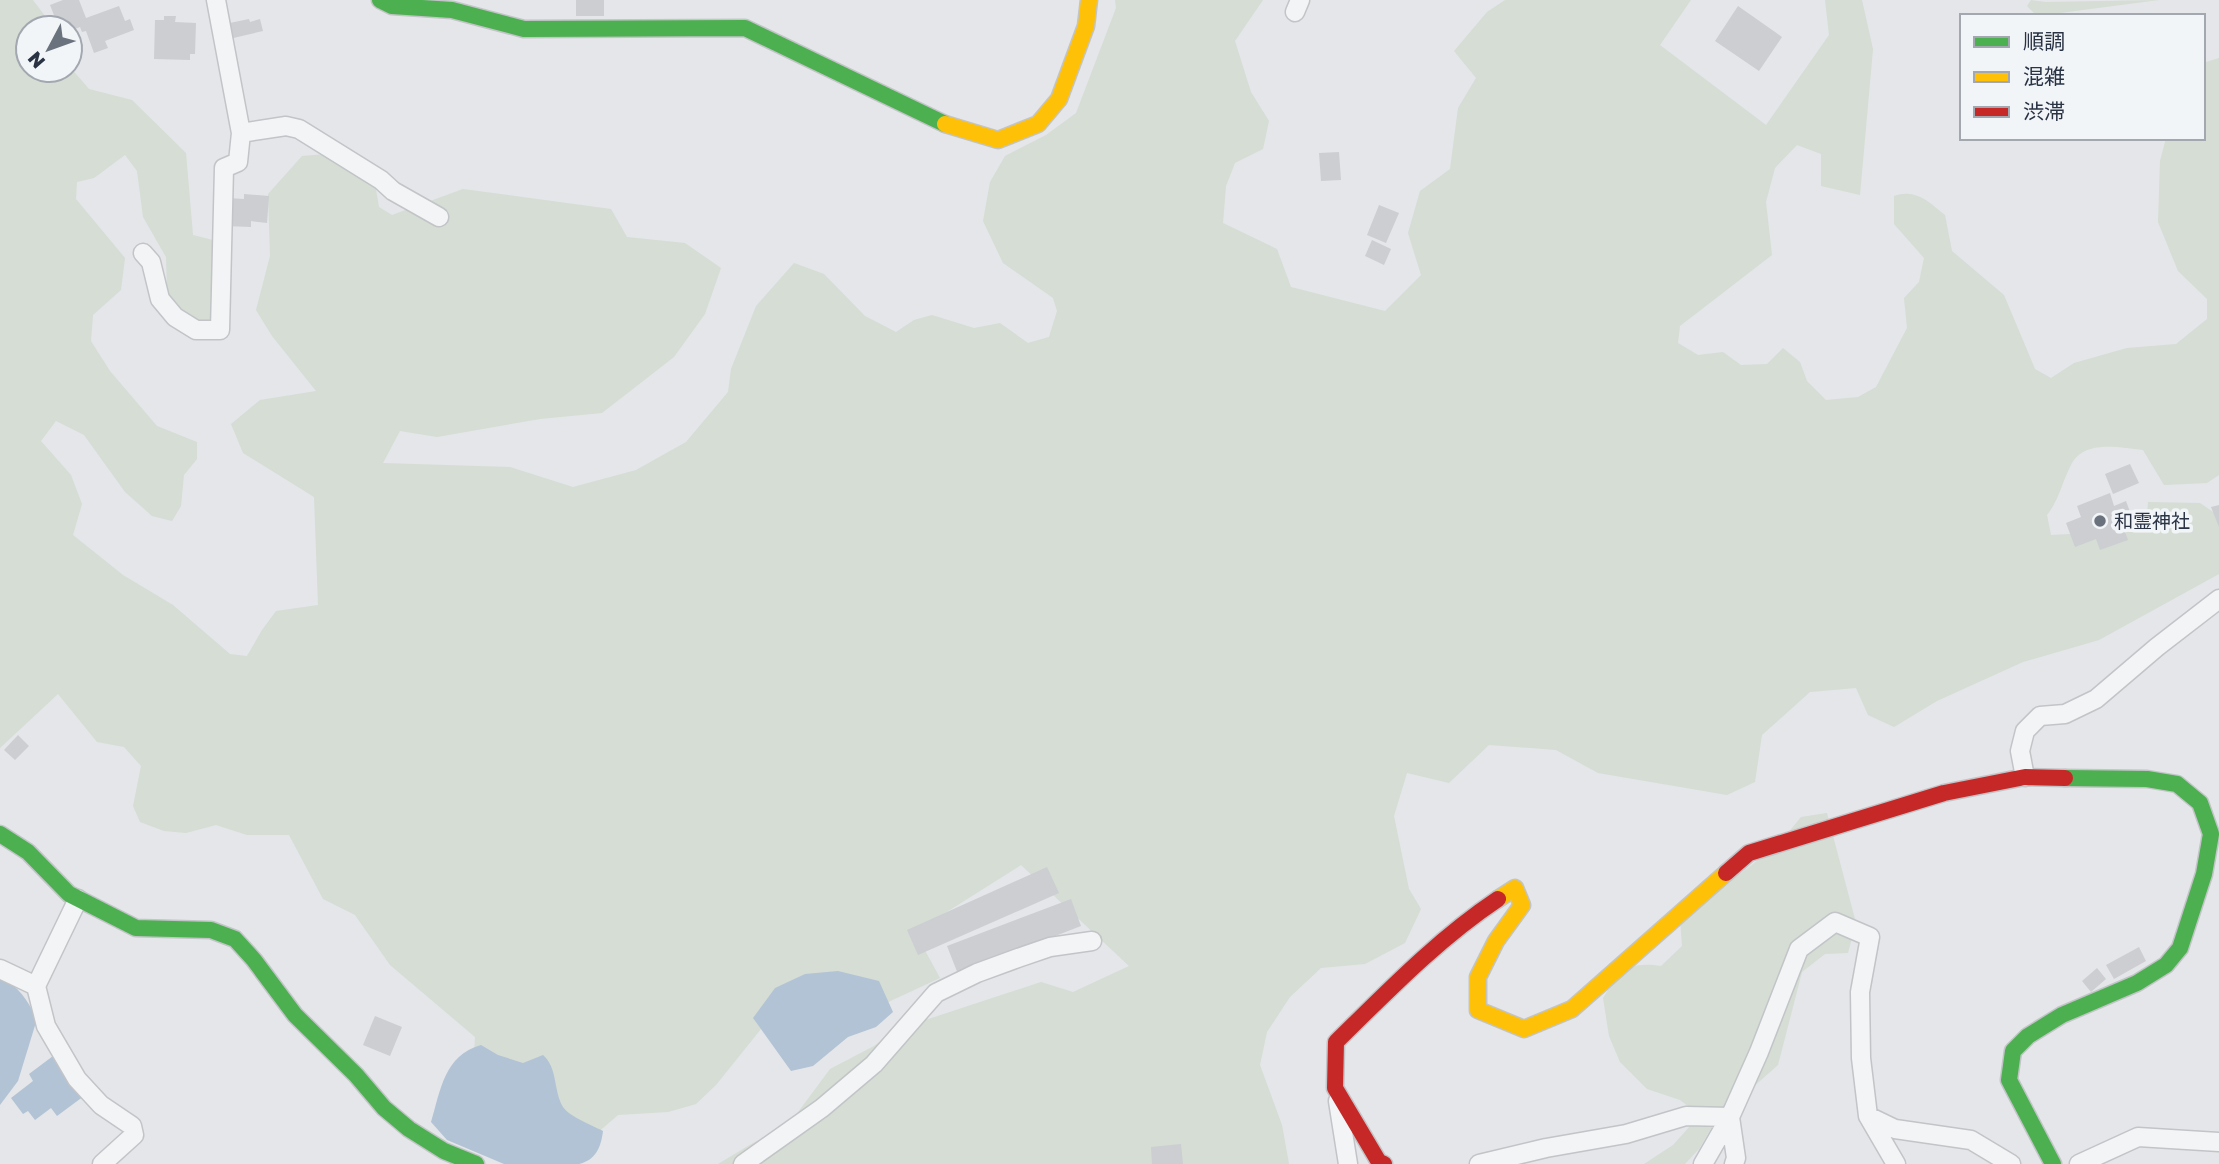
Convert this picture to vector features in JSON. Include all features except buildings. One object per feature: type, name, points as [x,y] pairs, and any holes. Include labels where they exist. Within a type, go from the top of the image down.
[{"type":"street","points":[[143,253],[151,262],[160,299],[175,317],[196,330],[220,330],[224,168],[238,162],[241,132],[216,0]]},
{"type":"street","points":[[380,0],[392,6],[452,10],[524,29],[745,28],[954,128],[998,140],[1038,124],[1059,99],[1086,26],[1089,0]]},
{"type":"street","points":[[241,132],[286,126],[299,129],[381,180],[393,191],[439,217]]},
{"type":"street","points":[[2025,777],[2020,751],[2025,731],[2040,716],[2066,714],[2096,699],[2219,598]]},
{"type":"street","points":[[1348,1164],[1335,1088],[1336,1042],[1438,945],[1479,911],[1515,888],[1522,905],[1496,941],[1478,977],[1478,1010],[1524,1029],[1572,1009],[1749,853],[1944,793],[2025,777],[2147,779],[2177,784],[2200,803],[2211,834],[2204,873],[2180,948],[2166,965],[2137,983],[2062,1015],[2028,1036],[2013,1051],[2008,1080],[2047,1163]]},
{"type":"street","points":[[0,834],[28,852],[69,894],[136,928],[211,930],[235,939],[295,1015],[356,1075],[384,1108],[444,1151],[476,1164]]},
{"type":"street","points":[[78,899],[36,986],[46,1026],[77,1079],[101,1105],[132,1126],[134,1135],[102,1164]]},
{"type":"street","points":[[1703,1164],[1730,1117],[1759,1052],[1799,949],[1835,922],[1870,937],[1860,992],[1861,1058],[1868,1116],[1896,1164]]},
{"type":"street","points":[[743,1164],[822,1108],[874,1064],[936,993],[977,973],[1050,947],[1092,941]]},
{"type":"street","points":[[0,969],[36,986]]},
{"type":"street","points":[[1335,1088],[1378,1162],[1384,1164]]},
{"type":"street","points":[[1479,1164],[1546,1148],[1626,1134],[1686,1116],[1730,1117]]},
{"type":"street","points":[[1868,1116],[1895,1129],[1970,1140],[2011,1164]]},
{"type":"street","points":[[1730,1117],[1736,1158],[1734,1164]]},
{"type":"street","points":[[2079,1164],[2138,1137],[2219,1142]]},
{"type":"shaded area","points":[[0,0],[33,0],[44,14],[14,14],[14,84],[84,83],[89,89],[132,100],[186,153],[193,235],[221,242],[218,325],[197,326],[178,313],[167,290],[166,257],[143,217],[137,171],[125,155],[94,178],[77,182],[76,199],[125,258],[121,290],[93,315],[91,341],[110,371],[157,426],[197,442],[197,459],[184,475],[181,506],[172,521],[152,516],[125,492],[84,435],[56,421],[41,441],[71,475],[82,504],[73,535],[123,575],[173,605],[230,654],[247,656],[276,611],[318,605],[314,497],[243,453],[231,424],[260,400],[316,391],[272,336],[256,310],[270,256],[268,194],[302,156],[326,154],[375,184],[379,207],[392,215],[463,189],[611,209],[627,237],[685,243],[721,268],[705,314],[674,357],[602,413],[540,419],[437,437],[400,431],[383,463],[510,467],[573,487],[636,470],[686,442],[728,392],[731,369],[756,306],[794,263],[824,274],[865,316],[896,332],[914,320],[932,315],[974,328],[1000,323],[1028,343],[1049,337],[1057,311],[1053,298],[1003,263],[983,221],[990,182],[1005,156],[1046,135],[1076,113],[1116,8],[1115,0],[1263,0],[1235,41],[1251,92],[1269,121],[1263,149],[1235,163],[1226,186],[1223,223],[1277,249],[1291,287],[1385,311],[1421,275],[1408,233],[1420,191],[1450,169],[1458,108],[1476,78],[1454,51],[1487,12],[1505,0],[1691,0],[1660,45],[1766,125],[1829,35],[1825,0],[1862,0],[1873,49],[1860,195],[1821,186],[1821,154],[1797,145],[1775,168],[1766,202],[1772,255],[1680,326],[1678,343],[1698,355],[1723,352],[1741,365],[1767,364],[1783,348],[1800,362],[1807,381],[1826,400],[1858,397],[1876,387],[1907,328],[1904,298],[1919,282],[1924,258],[1894,224],[1894,196],[1902,194],[1916,195],[1945,215],[1952,251],[2004,295],[2035,369],[2051,378],[2074,363],[2127,348],[2176,344],[2207,319],[2207,299],[2178,271],[2158,222],[2160,161],[2165,140],[2205,140],[2205,62],[2219,58],[2219,475],[2207,483],[2164,485],[2143,450],[2093,448],[2084,451],[2071,465],[2047,515],[2051,535],[2146,530],[2148,502],[2200,503],[2219,516],[2219,574],[2099,640],[2023,662],[1937,701],[1894,727],[1868,715],[1856,688],[1810,692],[1762,735],[1755,782],[1727,795],[1598,773],[1556,750],[1489,745],[1449,783],[1407,773],[1394,816],[1409,889],[1421,909],[1405,943],[1365,964],[1321,968],[1290,997],[1267,1032],[1260,1065],[1282,1125],[1289,1164],[718,1164],[787,1127],[830,1069],[874,1046],[898,1029],[1041,982],[1073,992],[1129,966],[1021,865],[915,932],[940,978],[884,1004],[777,1009],[716,1085],[696,1104],[668,1112],[618,1115],[587,1142],[474,1054],[475,1037],[390,965],[355,915],[323,899],[289,835],[247,835],[216,825],[186,833],[164,831],[140,822],[133,806],[141,766],[124,747],[97,742],[58,694],[0,748]]},
{"type":"shaded area","points":[[2031,0],[2159,0],[2052,14],[2035,14],[2027,6]]},
{"type":"shaded area","points":[[1827,813],[1856,923],[1848,953],[1825,954],[1802,972],[1778,1065],[1716,1120],[1699,1149],[1685,1164],[1644,1164],[1673,1145],[1700,1115],[1680,1100],[1647,1089],[1620,1062],[1609,1036],[1603,998],[1614,981],[1626,970],[1640,965],[1661,966],[1682,946],[1680,919],[1778,845],[1801,817]]},
{"type":"water","points":[[838,971],[879,981],[893,1012],[876,1027],[848,1037],[813,1066],[791,1071],[753,1018],[775,988],[805,974]]},
{"type":"water","points":[[0,977],[22,995],[37,1019],[18,1081],[0,1105]]},
{"type":"water","points":[[481,1045],[498,1055],[523,1063],[543,1055],[551,1066],[558,1094],[566,1111],[603,1131],[594,1156],[579,1164],[504,1164],[447,1140],[431,1122],[441,1086],[459,1057]]},
{"type":"water","points":[[53,1056],[84,1096],[57,1116],[51,1108],[35,1120],[28,1111],[23,1114],[11,1098],[33,1081],[29,1074]]},
{"type":"traffic: fast","points":[[380,0],[392,6],[452,10],[524,29],[745,28],[945,124]]},
{"type":"traffic: fast","points":[[2053,1164],[2009,1080],[2013,1051],[2028,1036],[2062,1015],[2137,983],[2166,965],[2180,948],[2204,874],[2211,834],[2200,803],[2177,784],[2147,779],[2065,778]]},
{"type":"traffic: fast","points":[[0,834],[28,852],[69,894],[136,928],[211,930],[235,939],[295,1015],[356,1075],[384,1108],[409,1129],[444,1151],[476,1164]]},
{"type":"traffic: slow","points":[[945,124],[998,140],[1038,124],[1059,99],[1086,26],[1089,0]]},
{"type":"traffic: slow","points":[[1498,899],[1515,888],[1522,905],[1496,941],[1478,977],[1478,1010],[1524,1029],[1572,1009],[1726,873]]},
{"type":"traffic: jam","points":[[1726,873],[1749,853],[1944,793],[2025,777],[2065,778]]},
{"type":"traffic: jam","points":[[1384,1164],[1379,1162],[1335,1088],[1336,1042],[1434,949],[1498,899]]},
{"type":"place","name":"和霊神社","points":[[2100,521]]}]
